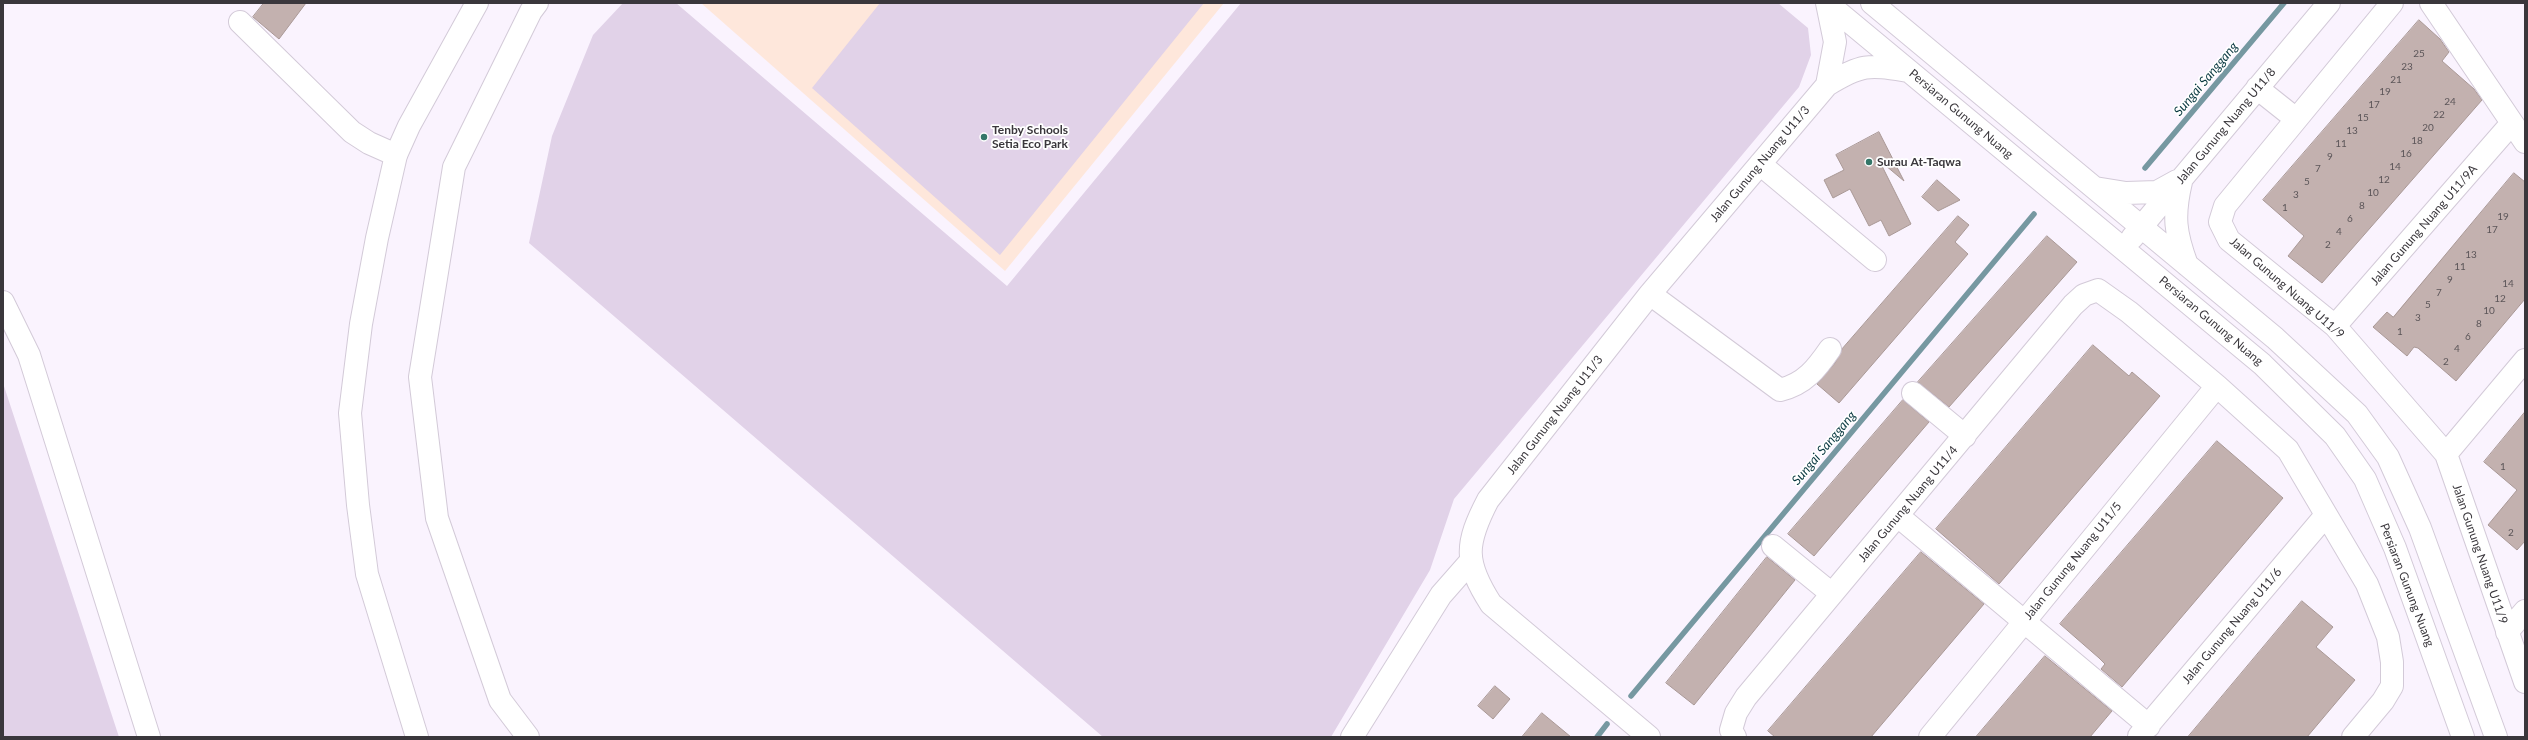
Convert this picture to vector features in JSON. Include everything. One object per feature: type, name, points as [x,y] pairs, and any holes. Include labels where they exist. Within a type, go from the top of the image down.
[{"type":"main road","points":[[417,737],[367,574],[358,505],[350,414],[361,324],[377,238],[396,155],[409,126],[477,3]]},
{"type":"main road","name":"Persiaran Gunung Nuang","points":[[1827,3],[2262,364],[2336,436],[2365,479],[2395,548],[2463,737]]},
{"type":"main road","name":"Jalan Gunung Nuang U11/3","points":[[1827,3],[1835,42],[1827,85]]},
{"type":"main road","points":[[1872,3],[2275,338],[2356,414],[2388,457],[2420,528],[2496,737]]},
{"type":"main road","name":"Jalan Gunung Nuang U11/8","points":[[2124,248],[2329,3]]},
{"type":"main road","name":"Jalan Gunung Nuang U11/9","points":[[2392,3],[2225,206],[2220,222],[2229,240],[2335,326],[2446,454],[2525,682]]},
{"type":"main road","points":[[2431,3],[2525,142]]},
{"type":"main road","points":[[528,737],[500,700],[437,518],[420,376],[454,167],[537,6]]},
{"type":"main road","points":[[240,22],[352,132],[369,143],[396,155]]},
{"type":"main road","name":"Jalan Gunung Nuang U11/3","points":[[1649,737],[1490,604],[1477,581],[1470,562],[1476,522],[1488,500],[1650,294],[1827,85],[1853,69],[1876,66],[1909,71]]},
{"type":"main road","points":[[2257,88],[2296,119]]},
{"type":"main road","name":"Jalan Gunung Nuang U11/9A","points":[[2335,326],[2512,123]]},
{"type":"main road","points":[[1760,164],[1875,260]]},
{"type":"main road","points":[[2094,188],[2126,193],[2157,192],[2181,179]]},
{"type":"main road","points":[[2181,179],[2175,216],[2177,236],[2187,265]]},
{"type":"main road","name":"Jalan Gunung Nuang U11/4","points":[[1733,733],[1736,713],[1746,697],[2073,305],[2084,295],[2098,290],[2124,308],[2217,386]]},
{"type":"main road","points":[[1650,294],[1780,390],[1792,387],[1813,374],[1830,349]]},
{"type":"main road","points":[[3,302],[29,354],[149,737]]},
{"type":"main road","points":[[2446,454],[2525,360]]},
{"type":"main road","points":[[2217,386],[2288,450],[2367,584],[2388,636],[2392,662],[2392,686],[2383,701],[2353,737]]},
{"type":"main road","name":"Jalan Gunung Nuang U11/5","points":[[1930,737],[2217,386]]},
{"type":"main road","points":[[1913,393],[1964,436]]},
{"type":"main road","name":"Jalan Gunung Nuang U11/6","points":[[2144,731],[2326,515]]},
{"type":"main road","points":[[1898,516],[2024,622],[2144,731]]},
{"type":"main road","points":[[1773,546],[1832,594]]},
{"type":"main road","points":[[1352,737],[1441,596],[1470,562]]},
{"type":"main road","points":[[2508,632],[2525,611]]},
{"type":"shaded area","points":[[623,3],[676,3],[1007,286],[1241,3],[1778,3],[1808,28],[1811,55],[1799,87],[1454,499],[1430,570],[1331,737],[1103,737],[529,243],[552,136],[593,35]]},
{"type":"shaded area","name":"Tenby Schools Setia Eco Park","points":[[701,3],[1224,3],[1005,271]]},
{"type":"shaded area","name":"Tenby Schools Setia Eco Park","points":[[880,3],[1204,3],[1000,255],[812,88]]},
{"type":"shaded area","points":[[3,383],[119,737],[3,737]]},
{"type":"building","points":[[264,3],[306,3],[279,39],[253,17]]},
{"type":"building","points":[[2419,20],[2440,39],[2449,52],[2442,61],[2474,89],[2482,100],[2322,283],[2288,256],[2304,236],[2263,200]]},
{"type":"building","points":[[1879,132],[1904,181],[1879,160],[1911,224],[1889,236],[1881,220],[1869,226],[1850,189],[1833,198],[1824,180],[1844,170],[1836,155]]},
{"type":"building","points":[[2514,173],[2525,182],[2525,299],[2456,381],[2418,348],[2414,347],[2407,356],[2373,327],[2387,312],[2393,317]]},
{"type":"building","points":[[1937,180],[1960,200],[1938,211],[1922,197]]},
{"type":"building","points":[[1958,216],[1969,225],[1955,242],[1968,254],[1839,403],[1817,384],[1835,363],[1842,349]]},
{"type":"building","points":[[2047,236],[2077,262],[1949,407],[1918,382]]},
{"type":"building","points":[[2093,345],[2129,376],[2132,372],[2160,396],[1999,584],[1936,529]]},
{"type":"building","points":[[1903,400],[1929,422],[1814,556],[1788,534]]},
{"type":"building","points":[[2525,412],[2525,541],[2517,550],[2488,525],[2517,490],[2484,462]]},
{"type":"building","points":[[2217,441],[2283,498],[2122,687],[2101,669],[2105,664],[2060,624]]},
{"type":"building","points":[[1921,552],[1984,604],[1871,737],[1775,737],[1768,731]]},
{"type":"building","points":[[1767,557],[1795,580],[1694,705],[1666,683]]},
{"type":"building","points":[[2302,601],[2333,627],[2316,647],[2355,680],[2307,737],[2188,737]]},
{"type":"building","points":[[2045,656],[2112,711],[2090,737],[1976,737]]},
{"type":"building","points":[[1495,686],[1510,699],[1493,719],[1478,706]]},
{"type":"building","points":[[1542,713],[1571,737],[1522,737]]},
{"type":"waterway","name":"Sungai Sanggang","points":[[2145,168],[2284,3]]},
{"type":"waterway","name":"Sungai Sanggang","points":[[1631,696],[2034,214]]},
{"type":"waterway","name":"Sungai Sanggang","points":[[1597,737],[1607,724]]},
{"type":"place","name":"Tenby Schools Setia Eco Park","points":[[984,137]]},
{"type":"place","name":"Surau At-Taqwa","points":[[1869,162]]}]
